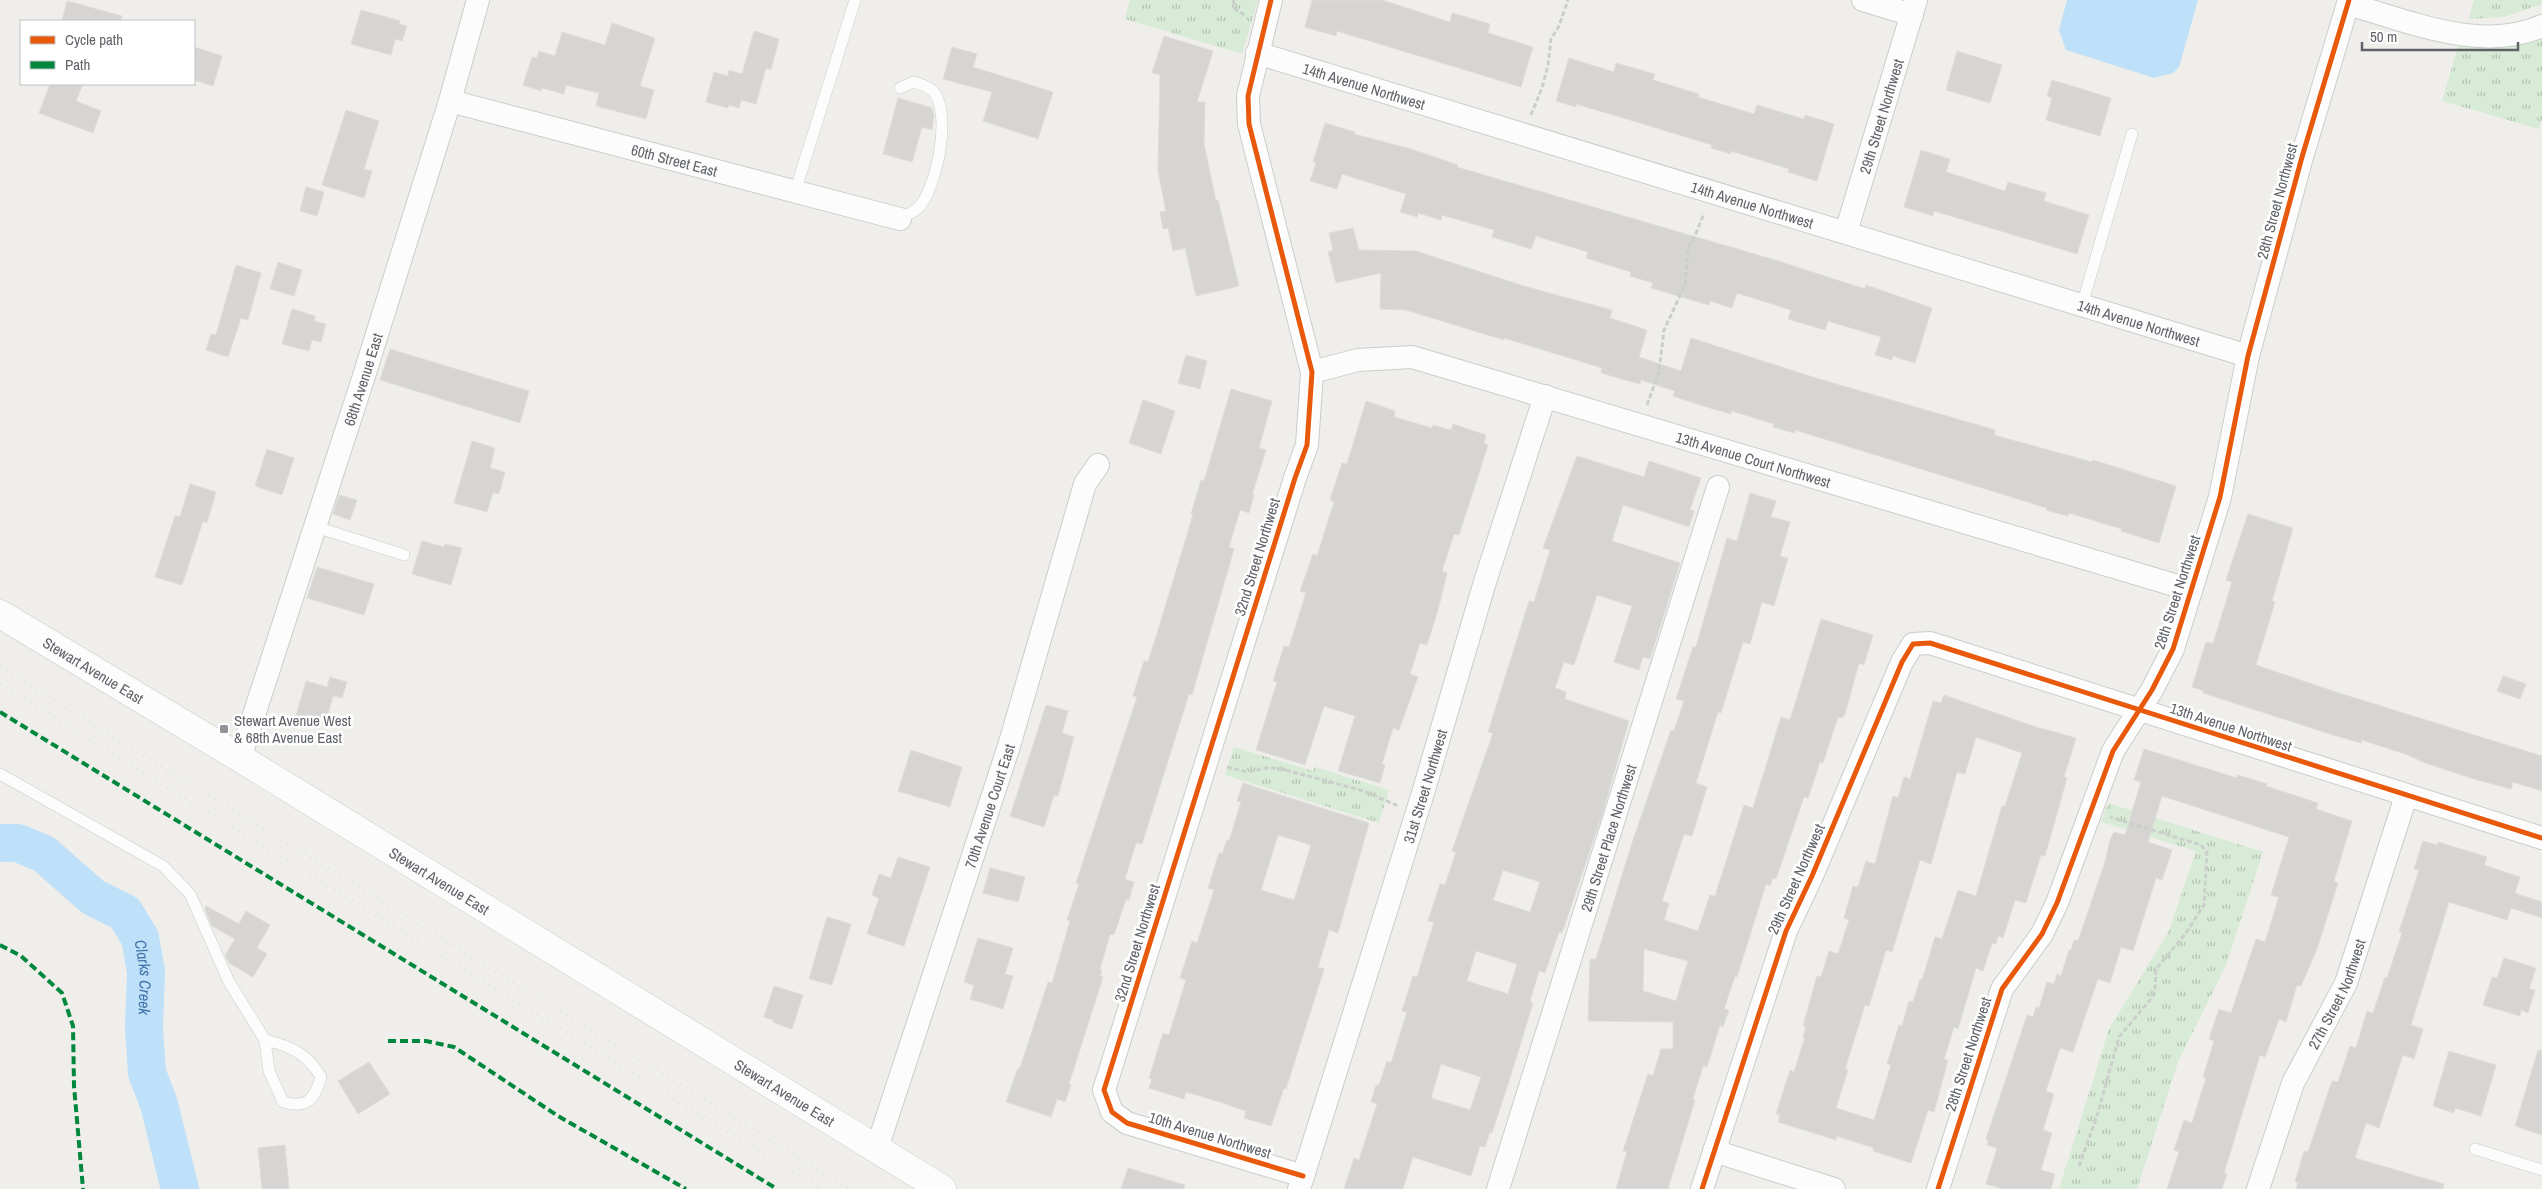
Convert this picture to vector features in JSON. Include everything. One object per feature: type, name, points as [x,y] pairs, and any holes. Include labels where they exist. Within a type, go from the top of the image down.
[{"type":"street","name":"68th Avenue East","points":[[240,758],[316,526],[450,101],[478,0]]},
{"type":"street","name":"32nd Street Northwest","points":[[1112,1112],[1104,1090],[1295,478],[1307,445],[1312,372],[1249,124],[1248,96],[1271,0]]},
{"type":"street","points":[[1863,0],[1914,7]]},
{"type":"street","points":[[2349,2],[2445,32],[2486,37],[2528,32],[2542,26]]},
{"type":"street","name":"28th Street Northwest","points":[[1938,1189],[2002,989],[2042,934],[2057,903],[2113,751],[2152,690],[2173,649],[2220,497],[2248,356],[2302,157],[2349,2]]},
{"type":"street","name":"29th Street Northwest","points":[[1846,232],[1914,7]]},
{"type":"street","name":"14th Avenue Northwest","points":[[1257,53],[2248,356]]},
{"type":"street","name":"60th Street East","points":[[450,101],[900,219]]},
{"type":"street","name":"13th Avenue Court Northwest","points":[[1312,372],[1358,360],[1412,357],[2192,590]]},
{"type":"street","name":"31st Street Northwest","points":[[1301,1182],[1416,814],[1484,585],[1545,396]]},
{"type":"street","name":"70th Avenue Court East","points":[[877,1148],[1008,746],[1085,484],[1098,464]]},
{"type":"street","name":"29th Street Place Northwest","points":[[1498,1189],[1718,487]]},
{"type":"street","name":"Stewart Avenue East","points":[[0,614],[240,758],[942,1189]]},
{"type":"street","name":"29th Street Northwest","points":[[1702,1189],[1786,931],[1812,876],[1902,662],[1913,644]]},
{"type":"street","name":"13th Avenue Northwest","points":[[1913,644],[1930,644],[2542,838]]},
{"type":"street","name":"27th Street Northwest","points":[[2258,1189],[2293,1084],[2346,983],[2406,796]]},
{"type":"street","name":"10th Avenue Northwest","points":[[1112,1112],[1127,1123],[1301,1182]]},
{"type":"street","points":[[1714,1150],[1834,1189]]},
{"type":"lane","points":[[795,192],[855,0]]},
{"type":"lane","points":[[900,88],[914,82],[932,90],[941,106],[943,117],[941,142],[929,188],[919,207],[900,219]]},
{"type":"lane","points":[[2082,305],[2132,134]]},
{"type":"lane","points":[[316,526],[404,554]]},
{"type":"lane","points":[[0,774],[163,866],[177,879],[190,894],[228,982],[265,1040],[269,1071],[283,1102],[294,1106],[307,1102],[317,1091],[321,1077],[312,1062],[282,1044],[265,1040]]},
{"type":"lane","points":[[2474,1149],[2542,1170]]},
{"type":"path","points":[[1525,134],[1542,88],[1548,65],[1551,40],[1560,26],[1568,0]]},
{"type":"path","points":[[1641,425],[1658,372],[1664,330],[1685,285],[1688,248],[1696,236],[1713,192]]},
{"type":"path","points":[[1207,761],[1247,772],[1266,768],[1278,768],[1364,791],[1416,814]]},
{"type":"path","points":[[2080,1166],[2097,1116],[2119,1037],[2150,1000],[2155,989],[2156,969],[2186,933],[2204,905],[2207,854],[2201,845],[2091,811]]},
{"type":"green space","points":[[1130,0],[1258,0],[1242,54],[1125,19]]},
{"type":"green space","points":[[2474,0],[2542,0],[2542,4],[2504,17],[2469,19]]},
{"type":"green space","points":[[2542,35],[2542,119],[2539,129],[2442,101],[2458,46],[2495,46]]},
{"type":"green space","points":[[1234,747],[1313,771],[1315,767],[1389,790],[1379,823],[1225,775]]},
{"type":"green space","points":[[2108,803],[2263,852],[2226,965],[2178,1062],[2137,1189],[2059,1189],[2109,1029],[2169,931],[2196,851],[2101,822]]},
{"type":"water","points":[[2067,0],[2198,0],[2179,67],[2173,73],[2154,78],[2066,50],[2059,30]]},
{"type":"building","points":[[1312,0],[1382,0],[1450,22],[1452,13],[1490,24],[1488,33],[1533,47],[1521,87],[1337,31],[1336,36],[1305,27]]},
{"type":"building","points":[[67,1],[122,16],[121,20],[62,20]]},
{"type":"building","points":[[361,10],[400,21],[399,24],[407,26],[402,41],[395,39],[391,55],[351,44]]},
{"type":"building","points":[[612,23],[655,38],[640,86],[654,90],[646,119],[596,106],[599,93],[566,85],[564,94],[542,88],[541,91],[523,85],[532,57],[537,58],[539,51],[555,56],[562,32],[605,45]]},
{"type":"building","points":[[754,31],[779,39],[771,70],[766,68],[756,104],[741,100],[739,108],[729,105],[728,108],[706,102],[714,72],[728,76],[729,70],[742,74]]},
{"type":"building","points":[[1164,36],[1213,51],[1197,102],[1205,102],[1204,144],[1216,201],[1218,200],[1239,286],[1196,296],[1185,248],[1173,251],[1168,228],[1163,229],[1160,212],[1166,211],[1158,171],[1160,75],[1152,73]]},
{"type":"building","points":[[195,47],[222,56],[213,86],[195,80]]},
{"type":"building","points":[[952,47],[977,54],[973,67],[1053,92],[1038,139],[983,121],[992,92],[943,79]]},
{"type":"building","points":[[1957,51],[2002,65],[1990,103],[1946,90]]},
{"type":"building","points":[[1569,58],[1614,72],[1616,63],[1655,74],[1653,80],[1699,94],[1698,97],[1754,114],[1757,105],[1804,119],[1805,115],[1834,124],[1817,181],[1788,172],[1789,169],[1731,151],[1731,154],[1711,148],[1712,145],[1576,104],[1576,107],[1556,101]]},
{"type":"building","points":[[2052,80],[2111,98],[2100,136],[2046,120],[2052,98],[2047,96]]},
{"type":"building","points":[[50,85],[83,85],[76,101],[101,111],[93,133],[39,113]]},
{"type":"building","points":[[898,98],[932,108],[934,115],[932,130],[922,127],[912,162],[883,154]]},
{"type":"building","points":[[346,110],[379,121],[364,169],[372,171],[364,198],[322,185]]},
{"type":"building","points":[[1325,123],[1355,132],[1354,134],[1411,149],[1458,165],[1457,167],[1775,260],[1865,289],[1866,285],[1932,308],[1915,363],[1893,356],[1892,360],[1875,355],[1881,337],[1828,321],[1825,330],[1788,319],[1791,310],[1737,293],[1732,308],[1710,301],[1709,305],[1651,288],[1653,283],[1630,276],[1631,272],[1586,258],[1588,252],[1536,236],[1531,249],[1492,237],[1494,230],[1442,215],[1441,220],[1418,213],[1417,217],[1400,212],[1406,194],[1342,174],[1337,189],[1310,181],[1316,163],[1313,162]]},
{"type":"building","points":[[1921,150],[1950,159],[1946,172],[2005,191],[2008,182],[2046,193],[2044,201],[2089,215],[2077,254],[1934,211],[1933,216],[1904,207]]},
{"type":"building","points":[[306,187],[324,192],[317,216],[300,211]]},
{"type":"building","points":[[1353,228],[1359,250],[1416,251],[1527,287],[1612,310],[1610,318],[1647,330],[1639,357],[1681,371],[1691,338],[1819,379],[1995,430],[1994,435],[2092,462],[2093,460],[2176,486],[2159,543],[2121,531],[2122,529],[2069,513],[2068,516],[2046,510],[2047,508],[1795,430],[1794,433],[1773,427],[1774,424],[1732,411],[1731,414],[1710,408],[1673,396],[1675,391],[1641,380],[1640,384],[1601,373],[1602,368],[1504,338],[1504,340],[1406,310],[1380,309],[1381,273],[1336,283],[1328,252],[1333,250],[1329,233]]},
{"type":"building","points":[[278,262],[302,270],[294,296],[270,289]]},
{"type":"building","points":[[236,265],[261,273],[248,320],[241,318],[228,357],[206,350],[211,334],[216,335]]},
{"type":"building","points":[[292,309],[315,316],[314,321],[326,324],[321,342],[312,340],[309,351],[282,344]]},
{"type":"building","points":[[390,349],[529,391],[520,423],[380,380]]},
{"type":"building","points":[[1186,355],[1207,361],[1200,389],[1178,383]]},
{"type":"building","points":[[1231,389],[1272,401],[1259,448],[1266,450],[1252,495],[1254,495],[1249,513],[1240,510],[1229,547],[1234,549],[1192,695],[1189,694],[1142,844],[1136,843],[1125,879],[1134,882],[1129,900],[1126,899],[1114,935],[1110,934],[1100,969],[1102,970],[1100,976],[1103,977],[1069,1084],[1071,1085],[1065,1102],[1057,1099],[1051,1117],[1006,1102],[1018,1068],[1020,1068],[1048,982],[1052,983],[1070,921],[1067,920],[1079,884],[1076,883],[1137,697],[1133,696],[1144,661],[1148,662],[1159,627],[1193,515],[1191,514],[1201,480],[1204,481]]},
{"type":"building","points":[[1143,400],[1175,411],[1161,454],[1129,443]]},
{"type":"building","points":[[1366,401],[1395,411],[1394,417],[1432,428],[1433,425],[1451,430],[1453,424],[1486,435],[1484,443],[1488,445],[1459,535],[1454,534],[1442,571],[1447,573],[1438,610],[1427,645],[1420,643],[1410,674],[1418,677],[1399,730],[1393,728],[1382,764],[1385,765],[1380,783],[1338,771],[1355,716],[1324,706],[1305,765],[1256,750],[1277,682],[1273,681],[1284,646],[1289,647],[1306,593],[1300,591],[1313,554],[1317,556],[1334,502],[1330,500],[1342,463],[1347,464]]},
{"type":"building","points":[[472,441],[495,448],[490,468],[505,472],[499,494],[493,493],[487,512],[454,503]]},
{"type":"building","points":[[267,449],[294,458],[282,495],[255,486]]},
{"type":"building","points":[[1577,456],[1644,477],[1649,461],[1701,478],[1690,510],[1694,511],[1689,527],[1623,505],[1612,541],[1680,563],[1650,659],[1643,657],[1639,670],[1614,662],[1632,606],[1597,595],[1574,665],[1564,662],[1555,688],[1566,692],[1565,699],[1629,721],[1602,815],[1562,933],[1559,932],[1545,973],[1539,971],[1530,1001],[1533,1003],[1492,1133],[1490,1132],[1485,1147],[1480,1146],[1471,1176],[1413,1157],[1403,1189],[1344,1189],[1354,1158],[1359,1160],[1377,1104],[1371,1102],[1376,1085],[1379,1085],[1387,1061],[1391,1063],[1407,1012],[1402,1011],[1413,976],[1417,977],[1434,922],[1428,921],[1440,884],[1445,885],[1456,852],[1452,851],[1493,733],[1488,732],[1529,601],[1534,602],[1550,550],[1543,548]],"holes":[[[1503,870],[1540,882],[1530,912],[1493,900]],[[1476,951],[1517,964],[1508,994],[1467,981]],[[1441,1064],[1481,1077],[1470,1110],[1431,1098]]]},
{"type":"building","points":[[190,484],[216,492],[207,523],[203,521],[182,585],[155,577],[175,516],[180,517]]},
{"type":"building","points":[[1750,493],[1776,501],[1771,517],[1790,522],[1780,556],[1788,558],[1774,606],[1762,602],[1750,644],[1743,642],[1721,713],[1718,712],[1696,783],[1707,787],[1692,836],[1684,834],[1662,901],[1669,903],[1664,920],[1698,931],[1710,895],[1715,896],[1744,805],[1753,808],[1781,717],[1790,720],[1821,619],[1873,635],[1864,665],[1859,663],[1845,714],[1842,718],[1838,717],[1823,763],[1820,762],[1808,798],[1804,797],[1776,879],[1773,878],[1770,886],[1766,884],[1737,977],[1735,976],[1724,1009],[1729,1010],[1723,1027],[1720,1025],[1707,1067],[1703,1066],[1693,1099],[1695,1100],[1668,1189],[1616,1189],[1627,1152],[1623,1151],[1648,1074],[1653,1076],[1661,1049],[1673,1049],[1673,1022],[1588,1021],[1590,959],[1596,959],[1632,843],[1671,730],[1674,731],[1684,701],[1676,699],[1693,647],[1696,647],[1727,538],[1737,541]],"holes":[[[1644,949],[1688,961],[1676,1001],[1643,991]]]},
{"type":"building","points":[[339,495],[357,500],[350,520],[333,514]]},
{"type":"building","points":[[2248,514],[2293,528],[2272,601],[2275,602],[2256,665],[2339,693],[2542,756],[2542,791],[2513,782],[2511,789],[2474,779],[2425,763],[2408,755],[2362,740],[2361,743],[2333,735],[2203,693],[2204,691],[2192,687],[2206,642],[2213,644],[2232,582],[2226,580]]},
{"type":"building","points":[[422,541],[444,547],[445,544],[462,548],[451,585],[412,574]]},
{"type":"building","points":[[317,567],[374,584],[364,615],[307,598]]},
{"type":"building","points":[[2503,676],[2526,684],[2520,699],[2497,691]]},
{"type":"building","points":[[330,677],[347,682],[342,698],[333,696],[325,724],[296,716],[306,681],[327,687]]},
{"type":"building","points":[[1944,695],[2036,727],[2076,738],[2064,777],[2067,778],[2045,856],[2041,855],[2026,903],[2015,900],[2003,938],[1998,936],[1996,944],[1992,943],[1983,971],[1976,968],[1958,1029],[1954,1027],[1944,1059],[1948,1060],[1934,1112],[1928,1110],[1911,1163],[1873,1151],[1874,1148],[1837,1136],[1836,1140],[1778,1122],[1780,1115],[1776,1114],[1790,1070],[1794,1072],[1805,1037],[1803,1037],[1806,1027],[1803,1026],[1817,976],[1821,977],[1829,951],[1838,954],[1849,920],[1844,918],[1853,886],[1858,887],[1866,861],[1875,864],[1893,796],[1898,798],[1904,777],[1910,779],[1933,701],[1941,703]],"holes":[[[1976,737],[2022,753],[2005,806],[2002,806],[1976,896],[1958,890],[1942,939],[1935,937],[1922,980],[1920,979],[1913,1002],[1909,1001],[1902,1026],[1899,1025],[1887,1064],[1891,1065],[1874,1120],[1836,1108],[1848,1070],[1845,1069],[1865,1005],[1869,1006],[1886,950],[1892,952],[1920,860],[1931,864],[1957,772],[1965,774]]]},
{"type":"building","points":[[1046,705],[1068,711],[1062,733],[1074,737],[1058,796],[1054,795],[1044,827],[1010,816]]},
{"type":"building","points":[[2144,749],[2237,778],[2238,775],[2267,784],[2266,786],[2318,803],[2316,809],[2352,821],[2334,881],[2338,883],[2317,949],[2301,986],[2297,985],[2286,1022],[2279,1019],[2265,1057],[2260,1055],[2224,1173],[2227,1174],[2222,1189],[2167,1189],[2179,1152],[2174,1150],[2184,1120],[2192,1123],[2206,1078],[2203,1077],[2214,1041],[2209,1039],[2219,1009],[2231,1013],[2256,939],[2265,942],[2279,897],[2271,895],[2289,837],[2162,796],[2148,842],[2172,850],[2162,880],[2156,878],[2133,951],[2121,947],[2110,983],[2098,979],[2073,1052],[2060,1048],[2046,1091],[2054,1094],[2043,1130],[2052,1133],[2041,1170],[2055,1174],[2051,1189],[2003,1189],[1986,1184],[1997,1148],[1987,1145],[1988,1140],[1986,1139],[2027,1015],[2033,1017],[2036,1007],[2039,1008],[2047,982],[2054,984],[2057,974],[2061,976],[2069,950],[2071,950],[2074,940],[2078,941],[2105,862],[2110,840],[2114,832],[2125,835],[2141,782],[2134,780]]},
{"type":"building","points":[[911,750],[962,767],[950,807],[898,791]]},
{"type":"building","points":[[1243,783],[1369,823],[1338,933],[1329,930],[1318,967],[1324,969],[1286,1089],[1284,1088],[1271,1126],[1244,1118],[1246,1111],[1220,1102],[1186,1092],[1184,1099],[1149,1088],[1152,1079],[1149,1078],[1163,1033],[1169,1035],[1186,980],[1180,978],[1192,941],[1197,943],[1214,890],[1208,888],[1219,853],[1222,854],[1227,840],[1229,841],[1241,802],[1237,801]],"holes":[[[1278,835],[1311,845],[1294,900],[1261,890]]]},
{"type":"building","points":[[2423,841],[2437,845],[2438,842],[2487,857],[2484,865],[2520,877],[2515,893],[2542,902],[2542,918],[2511,908],[2507,920],[2449,902],[2411,1025],[2423,1029],[2414,1059],[2403,1055],[2379,1128],[2366,1123],[2355,1158],[2444,1184],[2443,1189],[2296,1189],[2298,1183],[2295,1182],[2304,1151],[2308,1152],[2332,1081],[2338,1082],[2350,1046],[2356,1048],[2367,1011],[2373,1013],[2385,977],[2387,978],[2402,933],[2399,932],[2419,870],[2414,869]]},
{"type":"building","points":[[898,857],[930,867],[904,946],[867,934],[879,898],[872,895],[879,874],[891,878]]},
{"type":"building","points":[[990,868],[1025,877],[1018,902],[983,893]]},
{"type":"building","points":[[206,906],[239,924],[246,911],[270,925],[257,948],[267,954],[253,977],[229,963],[225,955],[235,939],[212,926],[205,909]]},
{"type":"building","points":[[827,917],[851,924],[832,985],[809,979]]},
{"type":"building","points":[[978,938],[1013,948],[1005,974],[1013,976],[1003,1009],[970,999],[974,985],[964,982]]},
{"type":"building","points":[[2504,958],[2536,968],[2529,989],[2535,990],[2528,1013],[2521,1010],[2520,1016],[2483,1005],[2492,977],[2497,978]]},
{"type":"building","points":[[774,986],[803,995],[792,1029],[764,1017]]},
{"type":"building","points":[[2538,1050],[2542,1050],[2542,1135],[2515,1126]]},
{"type":"building","points":[[2449,1051],[2496,1065],[2481,1116],[2455,1108],[2454,1113],[2433,1106]]},
{"type":"building","points":[[369,1062],[390,1094],[358,1114],[338,1081]]},
{"type":"building","points":[[285,1145],[289,1189],[262,1189],[258,1148]]},
{"type":"building","points":[[1128,1168],[1185,1185],[1184,1189],[1121,1189]]},
{"type":"waterway","name":"Clarks Creek","points":[[0,843],[18,843],[44,854],[93,897],[125,913],[140,938],[146,972],[144,1028],[147,1073],[159,1104],[180,1189]]},
{"type":"railway","points":[[0,667],[850,1189]]},
{"type":"railway","points":[[0,684],[821,1189]]},
{"type":"marked path","points":[[0,712],[777,1189]]},
{"type":"marked path","points":[[0,945],[21,956],[62,993],[73,1026],[74,1086],[83,1189]]},
{"type":"marked path","points":[[388,1041],[426,1041],[454,1047],[558,1116],[686,1189]]},
{"type":"cycle path","points":[[1271,0],[1248,96],[1249,124],[1312,372],[1307,445],[1295,478],[1104,1090],[1112,1112],[1127,1123],[1303,1176]]},
{"type":"cycle path","points":[[1938,1189],[2002,989],[2042,934],[2057,903],[2113,751],[2152,690],[2173,649],[2220,497],[2248,356],[2302,157],[2349,0]]},
{"type":"cycle path","points":[[1702,1189],[1786,931],[1812,876],[1902,662],[1913,644],[1930,643],[2542,838]]},
{"type":"place","name":"Stewart Avenue West & 68th Avenue East","points":[[224,729]]}]
